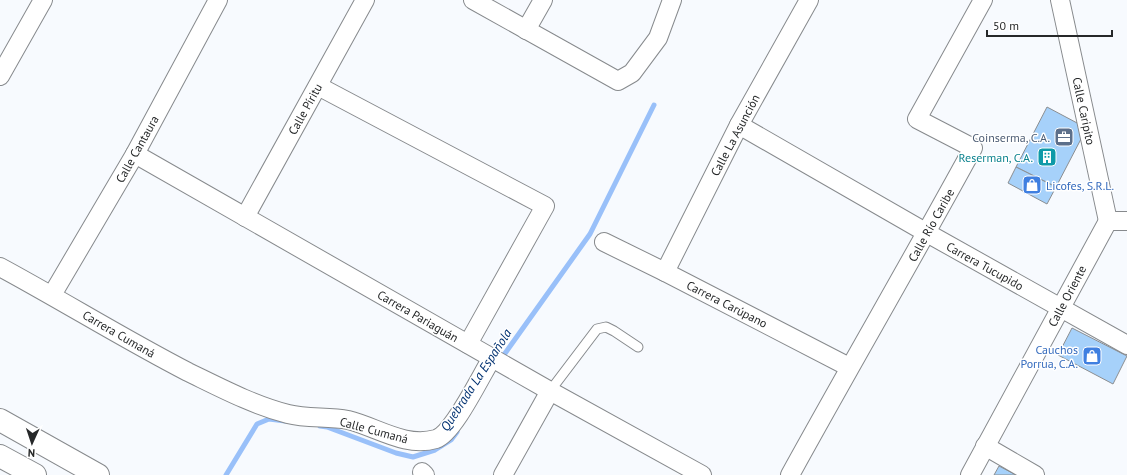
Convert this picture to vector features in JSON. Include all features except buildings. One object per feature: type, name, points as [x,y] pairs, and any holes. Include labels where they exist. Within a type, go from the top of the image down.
[{"type":"main road","points":[[0,420],[98,475]]},
{"type":"main road","points":[[0,456],[35,475]]},
{"type":"street","points":[[0,76],[43,0]]},
{"type":"street","name":"Calle Cantaura","points":[[52,295],[135,154],[218,0]]},
{"type":"street","points":[[473,0],[618,81],[632,73],[658,38],[672,0]]},
{"type":"street","points":[[526,30],[544,0]]},
{"type":"street","name":"Calle La Asunción","points":[[665,272],[740,125],[809,0]]},
{"type":"street","name":"Calle Río Caribe","points":[[790,475],[849,367],[973,148],[917,119],[983,0]]},
{"type":"street","name":"Calle Caripito","points":[[1060,0],[1108,221]]},
{"type":"street","name":"Calle Píritu","points":[[245,217],[364,1]]},
{"type":"street","points":[[318,86],[545,206],[468,344]]},
{"type":"street","name":"Carrera Tucupido","points":[[740,125],[926,233],[1127,345]]},
{"type":"street","name":"Carrera Pariaguán","points":[[135,154],[550,391],[702,475]]},
{"type":"street","points":[[1108,221],[1127,221]]},
{"type":"street","name":"Calle Oriente","points":[[970,475],[1108,221]]},
{"type":"street","name":"Carrera Carúpano","points":[[604,242],[849,367]]},
{"type":"street","name":"Carrera Cumaná","points":[[0,267],[52,295],[140,347],[239,397]]},
{"type":"street","name":"Calle Cumaná","points":[[239,397],[289,415],[348,420],[395,436],[418,441],[437,438],[453,425],[492,358]]},
{"type":"street","points":[[503,475],[550,391]]},
{"type":"street","points":[[985,446],[1035,475]]},
{"type":"lane","points":[[550,391],[597,329],[606,327],[638,347]]},
{"type":"waterway","name":"Quebrada La Española","points":[[501,359],[590,234],[654,105]]},
{"type":"waterway","name":"Quebrada La Española","points":[[226,475],[257,424],[269,419],[285,421]]},
{"type":"waterway","name":"Quebrada La Española","points":[[320,426],[327,427],[396,453],[413,457],[435,450],[451,440],[457,432]]},
{"type":"place","name":"Coinserma, C.A.","points":[[1064,137]]},
{"type":"place","name":"Reserman, C.A.","points":[[1047,157]]},
{"type":"place","name":"Licofes, S.R.L.","points":[[1032,185]]},
{"type":"place","name":"Cauchos Porrua, C.A.","points":[[1092,356]]}]
